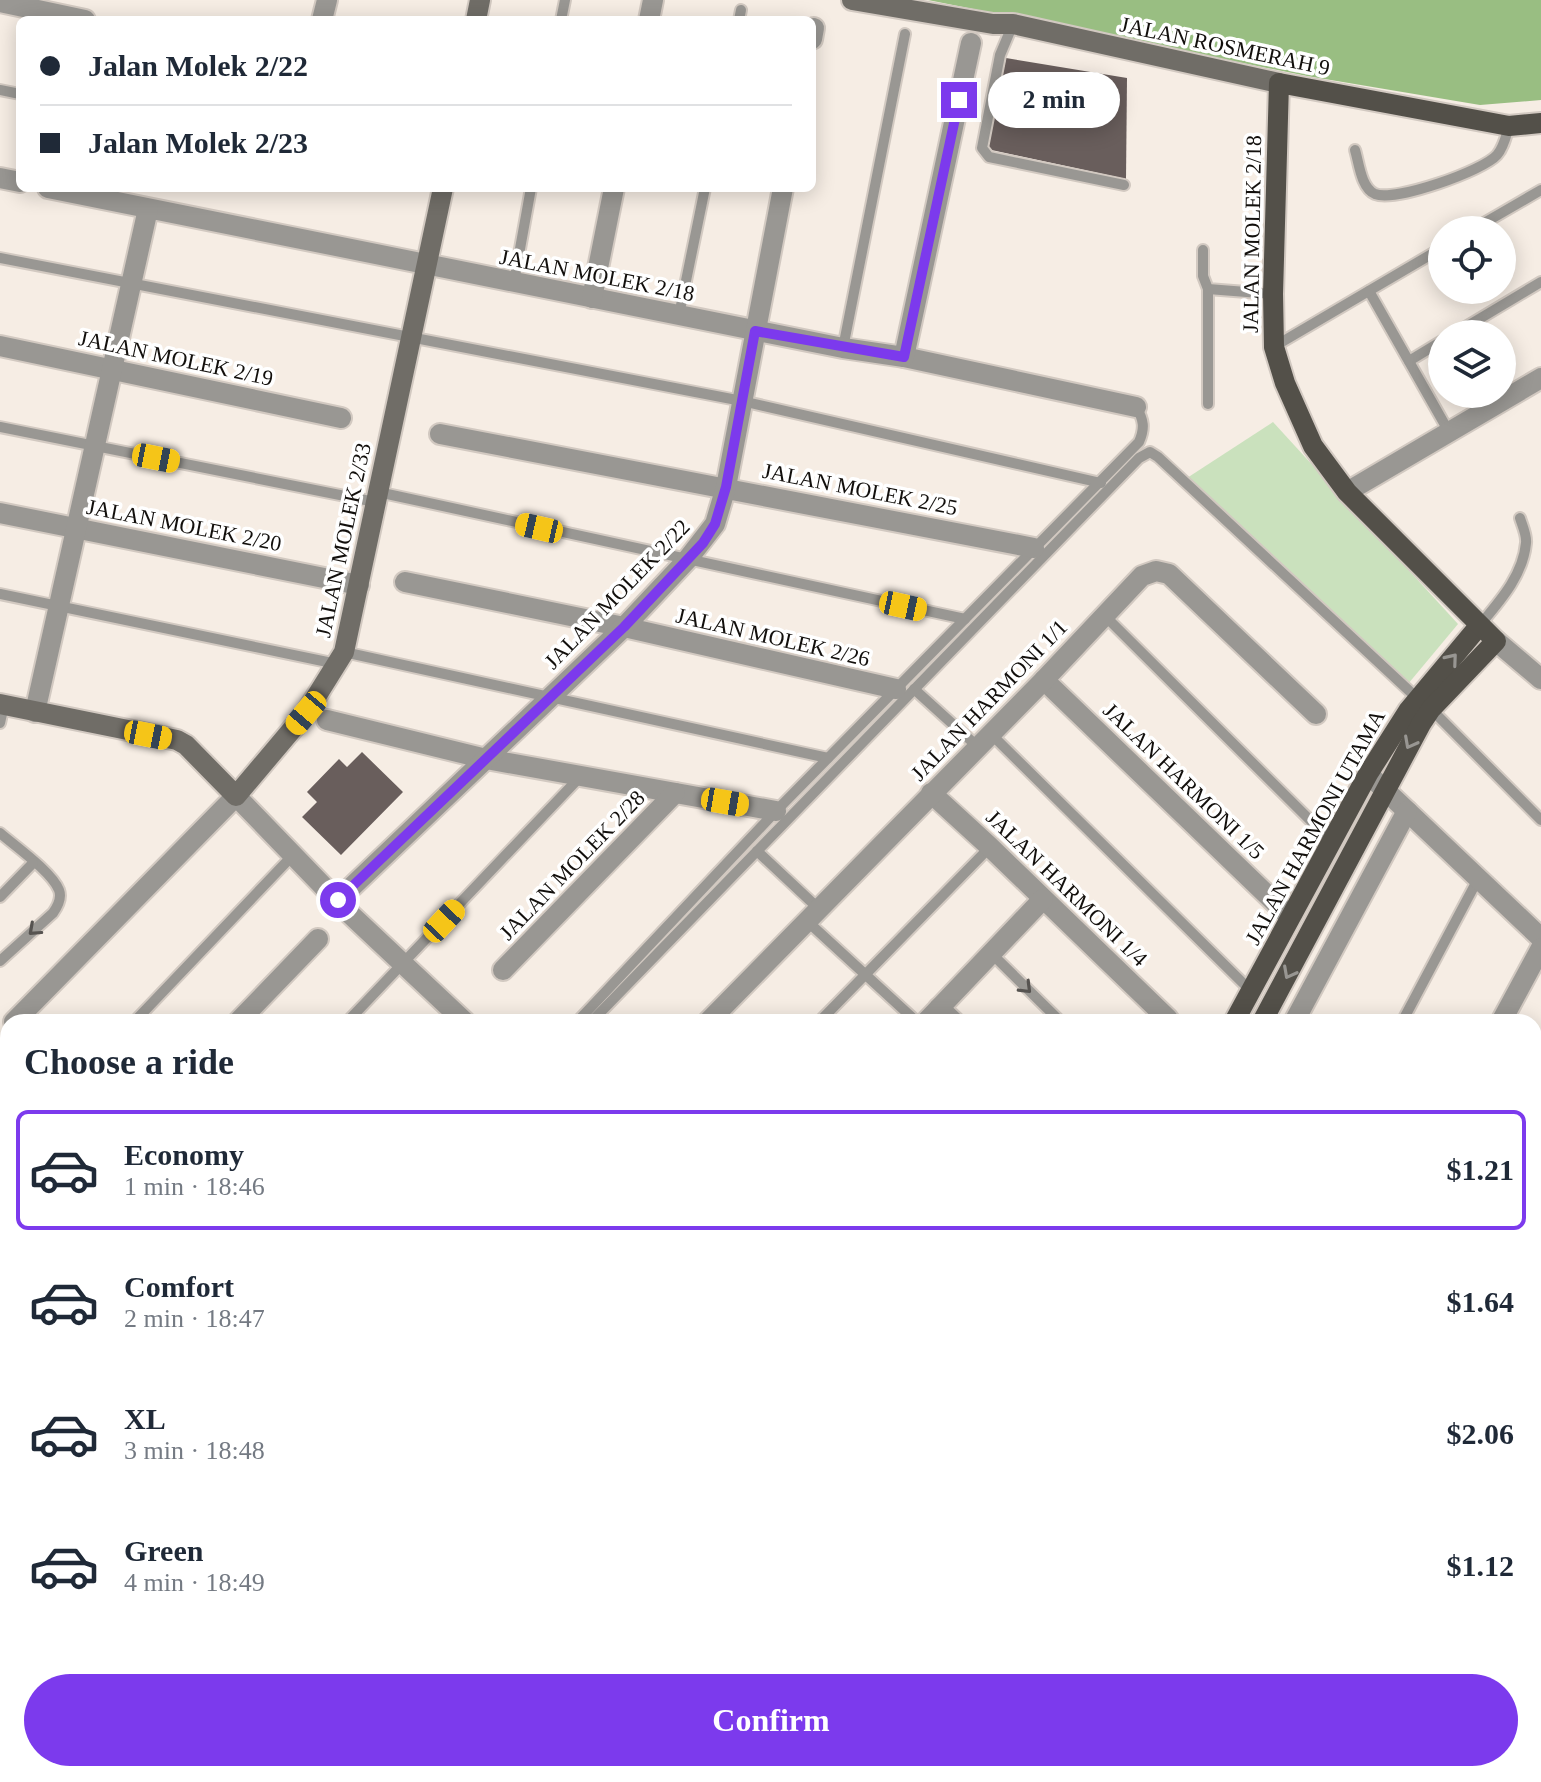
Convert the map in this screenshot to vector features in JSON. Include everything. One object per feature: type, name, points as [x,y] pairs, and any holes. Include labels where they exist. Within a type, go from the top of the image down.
[{"type":"main road","name":"JALAN ROSMERAH 9","points":[[1279,83],[1509,126],[1540,125]]},
{"type":"main road","name":"JALAN MOLEK 2/18","points":[[1279,83],[1274,347],[1285,383],[1313,446],[1347,492],[1496,641]]},
{"type":"main road","name":"JALAN HARMONI UTAMA","points":[[1238,1014],[1368,774],[1424,704],[1479,626]]},
{"type":"main road","name":"JALAN HARMONI UTAMA","points":[[1266,1014],[1385,788],[1424,704],[1496,641]]},
{"type":"street","name":"JALAN ROSMERAH 9","points":[[852,0],[979,22],[1013,24],[1279,83]]},
{"type":"street","points":[[0,2],[66,16]]},
{"type":"street","points":[[904,357],[971,43]]},
{"type":"street","name":"JALAN MOLEK 2/18","points":[[67,192],[755,331],[904,357],[1136,407]]},
{"type":"street","name":"JALAN MOLEK 2/33","points":[[22,1014],[236,796],[306,713],[340,658],[359,585],[442,192]]},
{"type":"street","points":[[592,298],[613,192]]},
{"type":"street","name":"JALAN MOLEK 2/22","points":[[338,900],[624,627],[687,560],[715,524],[726,487],[782,192]]},
{"type":"street","points":[[35,712],[148,209]]},
{"type":"street","name":"JALAN MOLEK 2/19","points":[[0,346],[341,418]]},
{"type":"street","points":[[1347,492],[1541,378]]},
{"type":"street","name":"JALAN MOLEK 2/25","points":[[440,434],[1034,548]]},
{"type":"street","name":"JALAN MOLEK 2/20","points":[[0,513],[359,585]]},
{"type":"street","name":"JALAN HARMONI 1/1","points":[[716,1014],[1142,576],[1156,571],[1169,574],[1316,714]]},
{"type":"street","name":"JALAN MOLEK 2/26","points":[[405,582],[905,689]]},
{"type":"street","points":[[1496,641],[1541,679]]},
{"type":"street","name":"JALAN HARMONI 1/5","points":[[1044,680],[1290,917]]},
{"type":"street","points":[[1,711],[35,712],[177,740],[186,745],[453,1014]]},
{"type":"street","points":[[327,720],[486,759],[776,811]]},
{"type":"street","points":[[1368,774],[1541,938]]},
{"type":"street","name":"JALAN MOLEK 2/28","points":[[503,970],[675,793]]},
{"type":"street","name":"JALAN HARMONI 1/4","points":[[931,793],[1163,1014]]},
{"type":"street","points":[[1298,1014],[1407,811]]},
{"type":"street","points":[[942,1014],[1043,899]]},
{"type":"street","points":[[246,1014],[318,939]]},
{"type":"street","points":[[1510,1014],[1541,948]]},
{"type":"lane","points":[[1013,24],[1000,55],[982,148],[989,157],[1124,185]]},
{"type":"lane","points":[[843,348],[905,34]]},
{"type":"lane","points":[[1355,150],[1366,186],[1371,192],[1396,194],[1458,178],[1484,166],[1499,153],[1509,126]]},
{"type":"lane","points":[[1496,216],[1541,190]]},
{"type":"lane","points":[[514,282],[530,192]]},
{"type":"lane","points":[[679,315],[704,192]]},
{"type":"lane","points":[[1203,250],[1203,276],[1208,289],[1208,404]]},
{"type":"lane","points":[[1274,347],[1428,256]]},
{"type":"lane","points":[[0,258],[742,401],[1101,483]]},
{"type":"lane","points":[[1477,320],[1541,282]]},
{"type":"lane","points":[[1208,289],[1273,294]]},
{"type":"lane","points":[[1369,291],[1449,432]]},
{"type":"lane","points":[[1409,361],[1428,349]]},
{"type":"lane","points":[[599,1014],[757,851],[965,619],[1139,442],[1144,431],[1136,407]]},
{"type":"lane","points":[[0,427],[376,497],[965,619]]},
{"type":"lane","points":[[585,1014],[828,758],[905,689],[1139,458],[1150,452],[1424,704],[1541,820]]},
{"type":"lane","points":[[1479,626],[1509,591],[1519,565],[1527,541],[1520,518]]},
{"type":"lane","points":[[0,594],[551,697],[828,758]]},
{"type":"lane","points":[[1104,615],[1330,840]]},
{"type":"lane","points":[[905,689],[985,740],[1251,991]]},
{"type":"lane","points":[[355,1014],[581,776]]},
{"type":"lane","points":[[0,961],[59,905],[60,892],[52,880],[1,835]]},
{"type":"lane","points":[[827,1014],[990,847]]},
{"type":"lane","points":[[757,851],[867,975],[908,1014]]},
{"type":"lane","points":[[142,1014],[294,854]]},
{"type":"lane","points":[[0,897],[33,863]]},
{"type":"lane","points":[[1406,1014],[1478,879]]},
{"type":"lane","points":[[992,954],[1053,1014]]},
{"type":"green space","points":[[928,0],[1541,0],[1541,100],[1480,105],[1307,76]]},
{"type":"green space","points":[[1273,422],[1458,624],[1408,684],[1187,478]]},
{"type":"building","points":[[1006,58],[1127,78],[1126,179],[987,149]]},
{"type":"building","points":[[362,752],[403,792],[341,855],[302,817],[317,802],[307,792],[339,759],[347,767]]},
{"type":"route","points":[[338,900],[624,627],[703,543],[715,524],[726,487],[755,331],[904,357],[959,100]]}]
